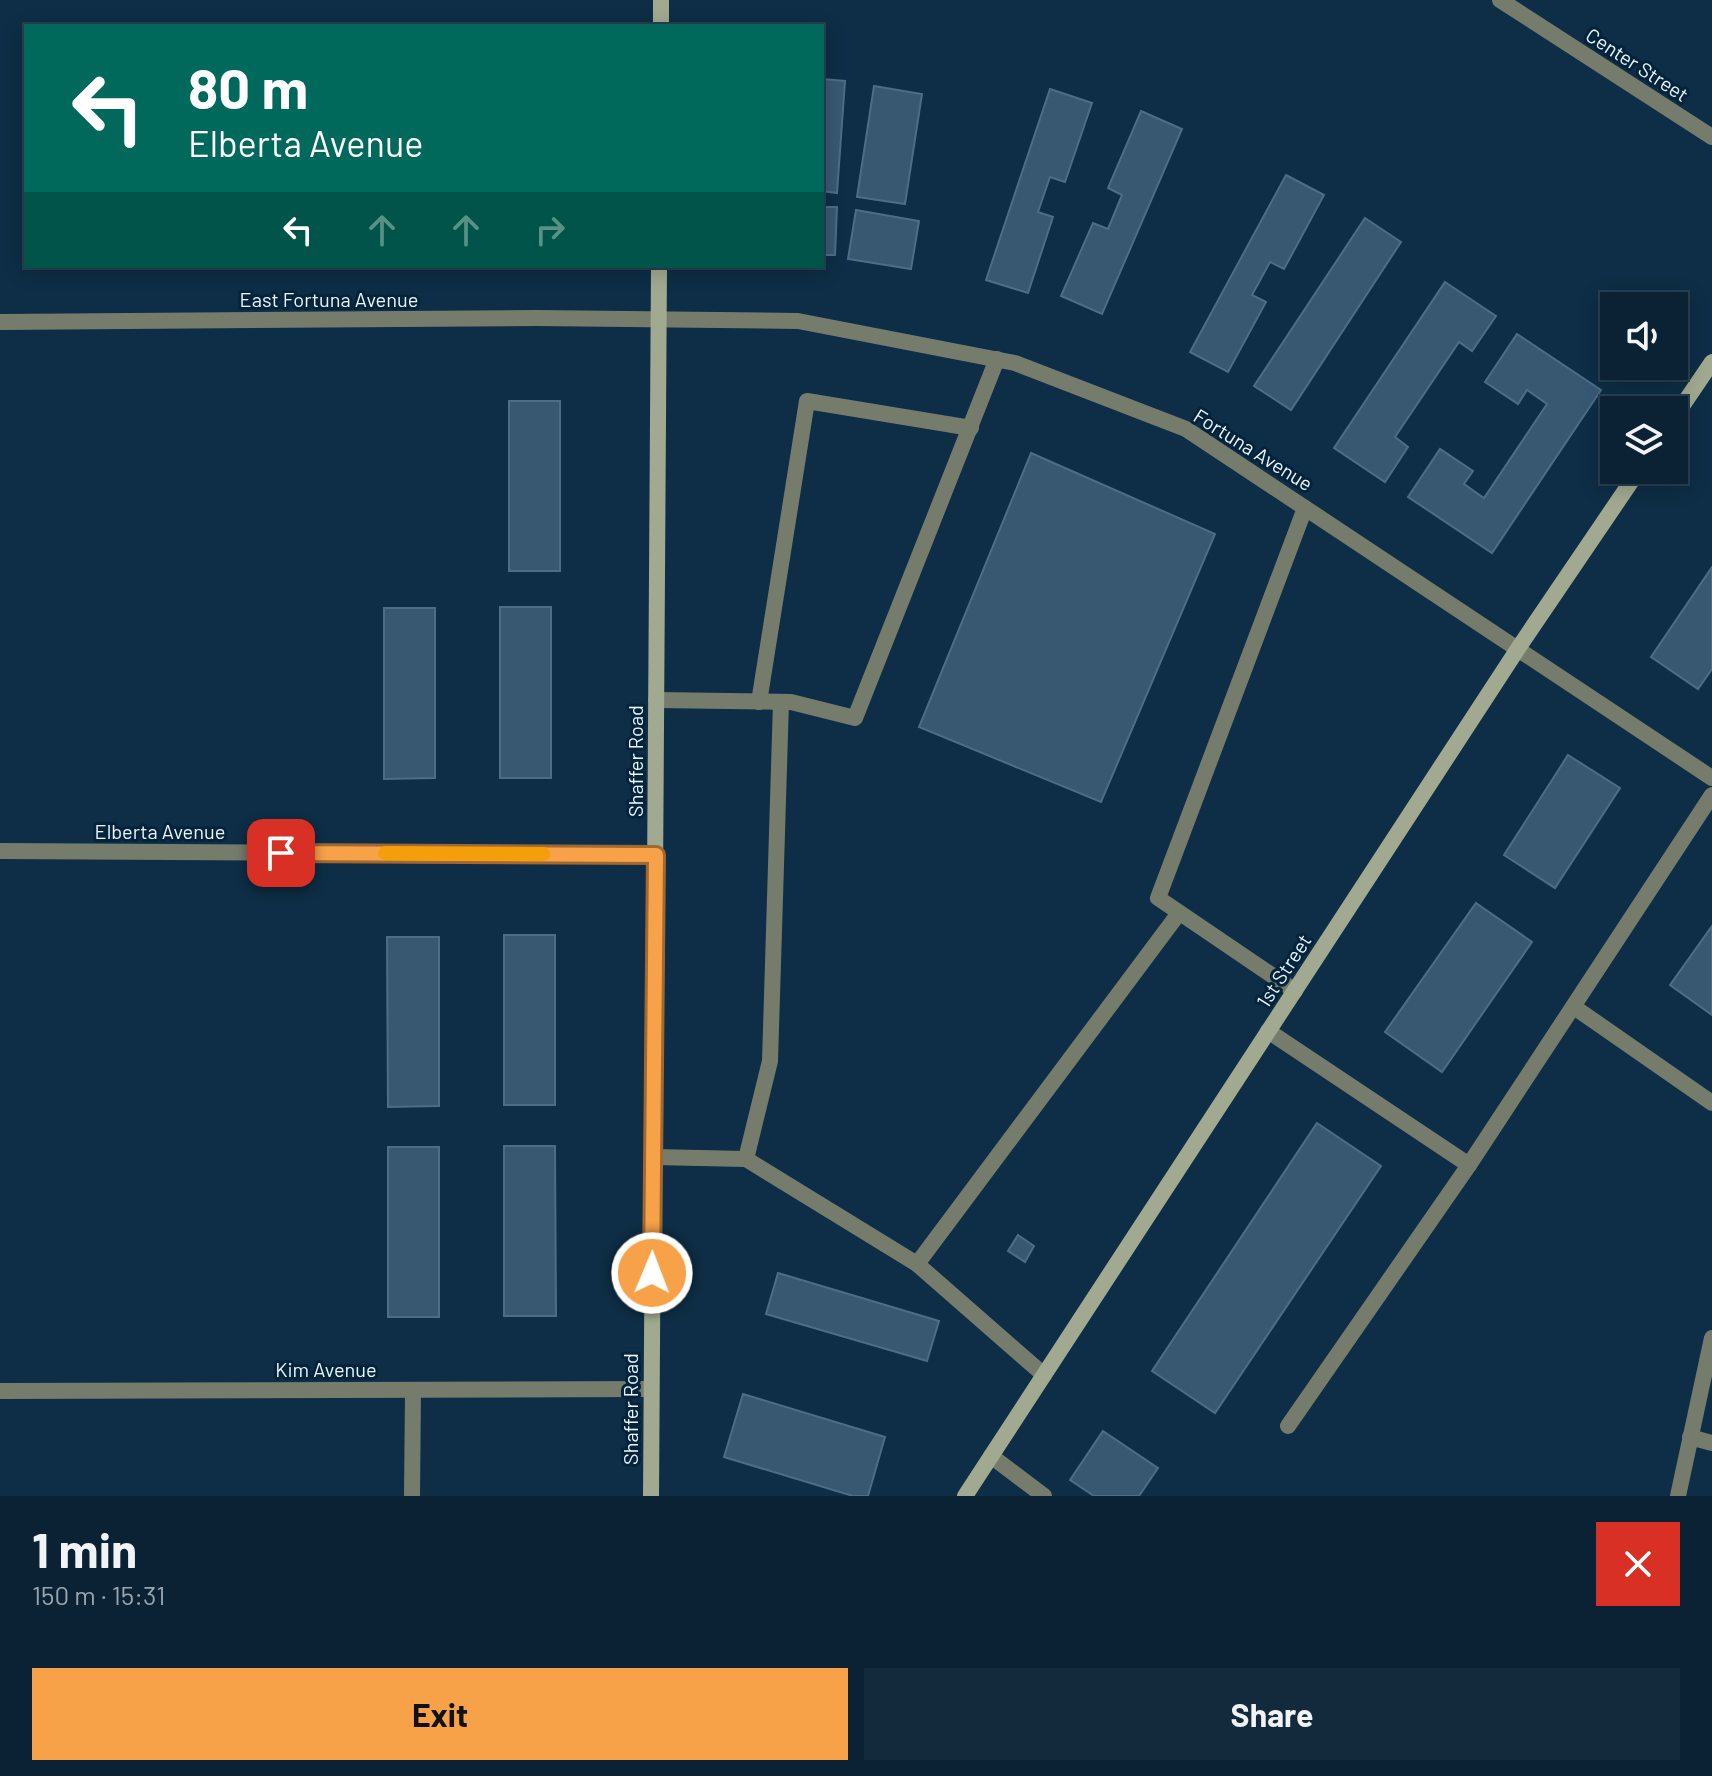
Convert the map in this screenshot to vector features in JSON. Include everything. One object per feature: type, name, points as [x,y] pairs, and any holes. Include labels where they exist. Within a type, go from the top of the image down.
[{"type":"street","points":[[661,0],[661,24]]},
{"type":"street","name":"Center Street","points":[[1500,0],[1712,137]]},
{"type":"street","name":"Shaffer Road","points":[[651,1496],[659,268]]},
{"type":"street","name":"East Fortuna Avenue","points":[[0,322],[658,320]]},
{"type":"street","name":"Fortuna Avenue","points":[[658,320],[798,321],[997,359],[1186,429],[1519,647],[1712,778]]},
{"type":"street","points":[[656,700],[781,702],[855,718],[997,359]]},
{"type":"street","points":[[1688,397],[1712,362]]},
{"type":"street","points":[[759,702],[807,401],[971,428]]},
{"type":"street","name":"1st Street","points":[[965,1496],[1519,647],[1630,484]]},
{"type":"street","points":[[1295,991],[1158,898],[1305,508]]},
{"type":"street","points":[[746,1159],[770,1061],[781,702]]},
{"type":"street","points":[[1288,1426],[1469,1165],[1712,795]]},
{"type":"street","name":"Elberta Avenue","points":[[0,851],[656,855]]},
{"type":"street","points":[[917,1264],[1179,913]]},
{"type":"street","points":[[1574,1007],[1712,1103]]},
{"type":"street","points":[[1268,1031],[1469,1165]]},
{"type":"street","points":[[653,1157],[746,1159],[917,1264],[1044,1375]]},
{"type":"street","points":[[1678,1496],[1712,1338]]},
{"type":"street","name":"Kim Avenue","points":[[0,1391],[651,1389]]},
{"type":"street","points":[[412,1496],[413,1390]]},
{"type":"street","points":[[1690,1437],[1712,1443]]},
{"type":"street","points":[[991,1456],[1044,1496]]},
{"type":"building","points":[[824,79],[845,81],[837,193],[824,191]]},
{"type":"building","points":[[874,86],[922,94],[905,204],[857,197]]},
{"type":"building","points":[[1050,89],[1092,103],[1065,182],[1050,177],[1038,212],[1053,217],[1028,293],[986,280]]},
{"type":"building","points":[[1141,111],[1182,129],[1102,314],[1061,296],[1093,223],[1108,229],[1122,195],[1108,188]]},
{"type":"building","points":[[1286,175],[1324,195],[1284,269],[1270,262],[1252,295],[1266,302],[1228,372],[1190,352]]},
{"type":"building","points":[[824,207],[837,207],[835,255],[824,255]]},
{"type":"building","points":[[856,210],[919,221],[911,269],[848,259]]},
{"type":"building","points":[[1365,218],[1401,242],[1291,410],[1254,386]]},
{"type":"building","points":[[1445,282],[1496,316],[1472,351],[1459,342],[1395,437],[1408,447],[1385,482],[1334,448]]},
{"type":"building","points":[[1517,334],[1601,390],[1492,553],[1408,497],[1440,449],[1473,471],[1464,484],[1484,498],[1547,404],[1527,390],[1518,404],[1485,382]]},
{"type":"building","points":[[509,401],[560,401],[560,571],[509,571]]},
{"type":"building","points":[[1031,453],[1215,534],[1101,802],[919,727]]},
{"type":"building","points":[[1712,567],[1712,669],[1698,689],[1651,657]]},
{"type":"building","points":[[500,607],[551,607],[551,778],[500,778]]},
{"type":"building","points":[[384,608],[435,608],[435,778],[384,779]]},
{"type":"building","points":[[1568,755],[1620,788],[1555,888],[1504,855]]},
{"type":"building","points":[[1476,903],[1532,942],[1442,1072],[1385,1032]]},
{"type":"building","points":[[1712,926],[1712,1015],[1670,985]]},
{"type":"building","points":[[504,935],[555,935],[555,1105],[504,1105]]},
{"type":"building","points":[[387,937],[439,937],[439,1106],[388,1107]]},
{"type":"building","points":[[1317,1123],[1381,1166],[1215,1413],[1152,1371]]},
{"type":"building","points":[[504,1146],[555,1146],[556,1316],[504,1316]]},
{"type":"building","points":[[388,1147],[439,1147],[439,1317],[388,1317]]},
{"type":"building","points":[[1018,1235],[1034,1246],[1025,1262],[1008,1251]]},
{"type":"building","points":[[778,1273],[939,1321],[927,1361],[766,1314]]},
{"type":"building","points":[[743,1394],[885,1437],[868,1496],[853,1496],[724,1457]]},
{"type":"building","points":[[1103,1431],[1158,1468],[1139,1496],[1094,1496],[1070,1480]]},
{"type":"slow traffic","points":[[385,853],[543,854]]},
{"type":"route","points":[[281,853],[656,855],[652,1273]]}]
